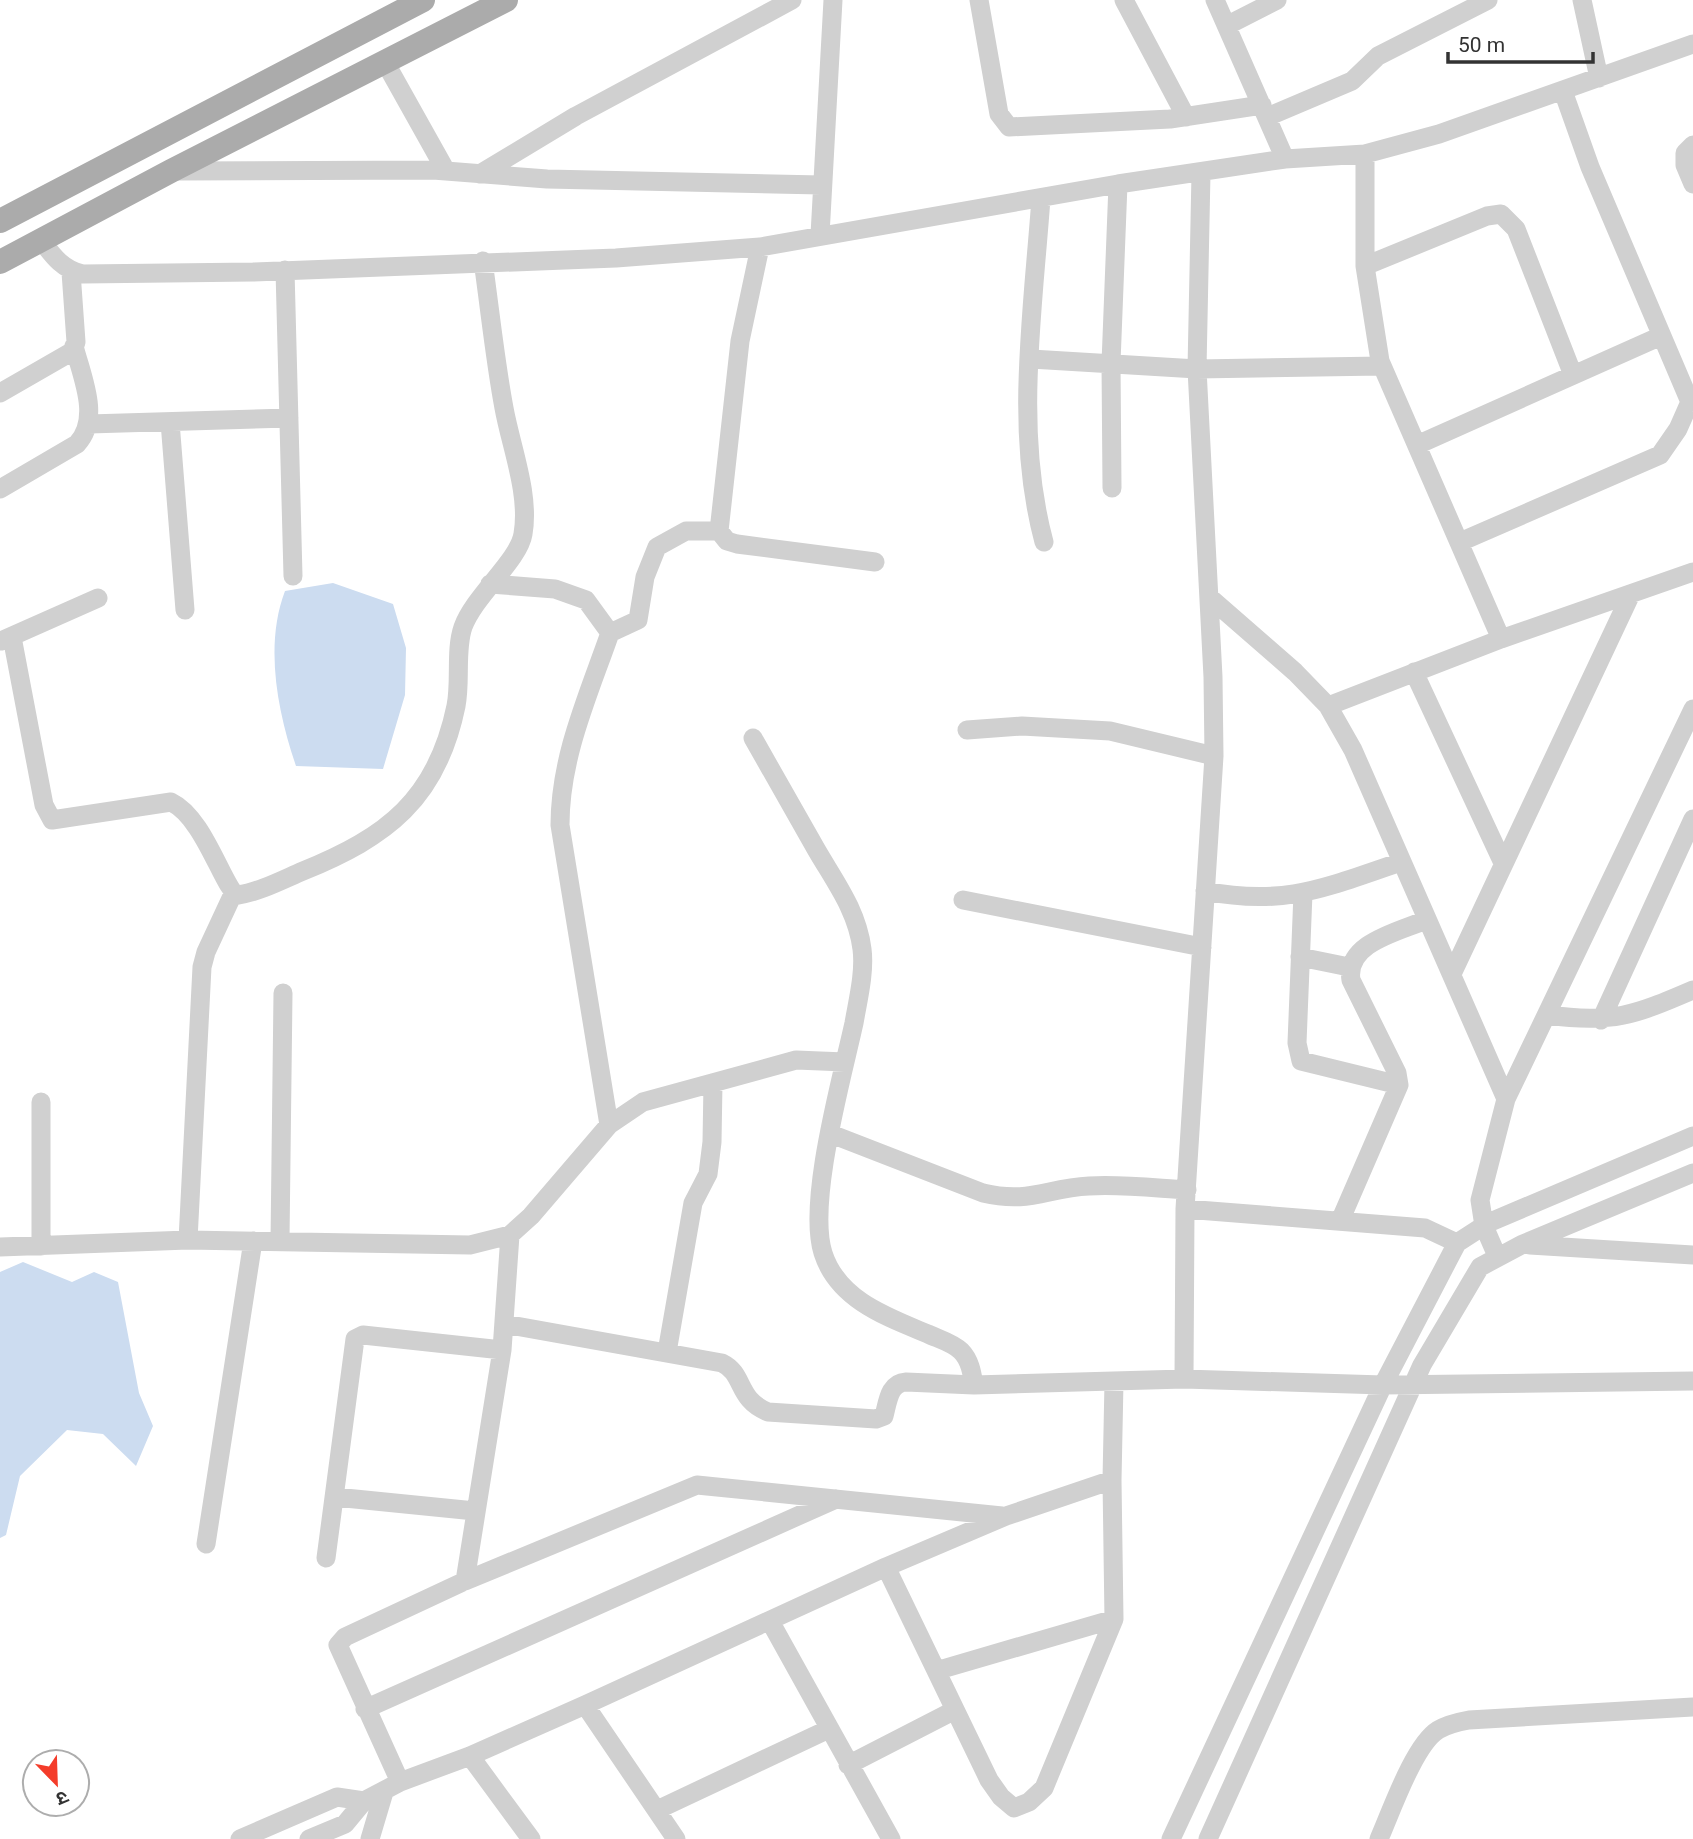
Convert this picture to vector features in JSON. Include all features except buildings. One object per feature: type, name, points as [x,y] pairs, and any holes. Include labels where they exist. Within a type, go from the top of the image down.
[{"type":"main road","points":[[0,221],[423,0]]},
{"type":"main road","points":[[0,262],[170,171],[506,0]]},
{"type":"main road","points":[[193,120],[209,152]]},
{"type":"street","points":[[480,174],[576,116],[792,0]]},
{"type":"street","points":[[820,235],[833,0]]},
{"type":"street","points":[[979,0],[999,114],[1009,127],[1265,111],[1352,81],[1378,57],[1488,0]]},
{"type":"street","points":[[1124,0],[1186,117]]},
{"type":"street","points":[[1215,0],[1228,24],[1285,159]]},
{"type":"street","points":[[1228,24],[1277,0]]},
{"type":"street","points":[[1582,0],[1599,78]]},
{"type":"street","points":[[71,272],[152,275],[616,258],[760,247],[1118,184],[1285,159],[1365,154],[1439,134],[1693,44]]},
{"type":"street","points":[[385,62],[446,171]]},
{"type":"street","points":[[1460,542],[1660,455],[1678,429],[1691,399],[1661,336],[1590,167],[1563,91]]},
{"type":"street","points":[[1693,145],[1685,153],[1685,165],[1693,184]]},
{"type":"street","points":[[1365,154],[1364,266],[1370,312],[1382,366],[1501,639]]},
{"type":"street","points":[[170,171],[446,171],[547,179],[821,185]]},
{"type":"street","points":[[1184,1378],[1186,1199],[1214,756],[1197,369],[1201,173]]},
{"type":"street","points":[[1112,488],[1111,363],[1118,184]]},
{"type":"street","points":[[1041,198],[1027,450],[1033,502],[1044,542]]},
{"type":"street","points":[[1364,266],[1487,216],[1501,214],[1516,229],[1573,374]]},
{"type":"street","points":[[0,489],[77,444],[86,434],[89,424],[89,406],[74,346],[71,272],[41,240]]},
{"type":"street","points":[[760,247],[740,341],[719,531],[727,541],[737,544],[874,562]]},
{"type":"street","points":[[233,894],[245,894],[342,855],[371,839],[418,797],[443,752],[453,715],[462,629],[523,536],[524,514],[503,407],[483,261]]},
{"type":"street","points":[[285,270],[293,576]]},
{"type":"street","points":[[1417,445],[1661,336]]},
{"type":"street","points":[[0,393],[63,360],[74,346]]},
{"type":"street","points":[[1031,359],[1197,369],[1382,366]]},
{"type":"street","points":[[89,424],[289,418]]},
{"type":"street","points":[[170,422],[185,610]]},
{"type":"street","points":[[609,1125],[560,825],[560,795],[569,748],[610,633],[638,620],[645,577],[657,547],[686,531],[719,531]]},
{"type":"street","points":[[1328,706],[1501,639],[1693,572]]},
{"type":"street","points":[[490,584],[555,589],[586,600],[610,633]]},
{"type":"street","points":[[1452,974],[1631,594]]},
{"type":"street","points":[[1209,597],[1295,672],[1328,706],[1353,750],[1506,1099]]},
{"type":"street","points":[[98,598],[6,639],[47,814],[58,821],[171,802],[187,811],[214,852],[233,894],[206,951],[202,967],[188,1240]]},
{"type":"street","points":[[1414,672],[1503,863]]},
{"type":"street","points":[[1497,1256],[1480,1210],[1482,1189],[1506,1099],[1693,709]]},
{"type":"street","points":[[967,730],[1022,726],[1110,731],[1214,756]]},
{"type":"street","points":[[753,738],[845,894],[857,924],[863,952],[858,1002],[831,1134],[818,1231],[824,1254],[836,1282],[851,1296],[894,1320],[960,1350],[971,1368],[974,1385]]},
{"type":"street","points":[[1601,1020],[1693,819]]},
{"type":"street","points":[[1205,891],[1261,899],[1303,893],[1401,862]]},
{"type":"street","points":[[1303,893],[1297,1043],[1301,1061],[1399,1085]]},
{"type":"street","points":[[963,900],[1202,947]]},
{"type":"street","points":[[1340,1221],[1399,1085],[1397,1073],[1351,980],[1349,967],[1356,954],[1369,945],[1426,920]]},
{"type":"street","points":[[1300,957],[1349,967]]},
{"type":"street","points":[[1548,1015],[1601,1020],[1635,1013],[1693,990]]},
{"type":"street","points":[[280,1241],[283,993]]},
{"type":"street","points":[[0,1247],[188,1240],[470,1245],[491,1242],[510,1235],[531,1216],[609,1125],[642,1102],[796,1060],[845,1062]]},
{"type":"street","points":[[667,1352],[693,1203],[708,1174],[712,1142],[713,1083]]},
{"type":"street","points":[[41,1102],[41,1246]]},
{"type":"street","points":[[831,1134],[982,1193],[1001,1197],[1038,1197],[1087,1186],[1340,1221],[1424,1228],[1457,1243]]},
{"type":"street","points":[[1171,1839],[1383,1385],[1457,1243],[1484,1226],[1693,1136]]},
{"type":"street","points":[[1208,1839],[1413,1384],[1480,1267],[1523,1244],[1693,1173]]},
{"type":"street","points":[[465,1581],[502,1350],[510,1235]]},
{"type":"street","points":[[206,1544],[253,1241]]},
{"type":"street","points":[[1523,1244],[1693,1255]]},
{"type":"street","points":[[505,1324],[667,1352],[729,1367],[746,1399],[768,1412],[876,1419],[884,1416],[892,1389],[900,1383],[974,1385],[1184,1378],[1383,1385],[1693,1381]]},
{"type":"street","points":[[326,1558],[353,1343],[357,1338],[363,1335],[502,1350]]},
{"type":"street","points":[[886,1567],[939,1670],[955,1710],[1001,1797],[1014,1808],[1029,1802],[1044,1787],[1114,1619],[1114,1382]]},
{"type":"street","points":[[309,1839],[345,1824],[364,1801],[392,1787],[585,1705],[886,1567],[1006,1516],[1112,1480]]},
{"type":"street","points":[[370,1839],[392,1787],[365,1709],[339,1652],[341,1640],[465,1581],[697,1485],[1006,1516]]},
{"type":"street","points":[[335,1497],[475,1511]]},
{"type":"street","points":[[365,1709],[837,1499]]},
{"type":"street","points":[[939,1670],[1114,1619]]},
{"type":"street","points":[[770,1621],[891,1839]]},
{"type":"street","points":[[585,1705],[676,1839]]},
{"type":"street","points":[[1379,1839],[1422,1746],[1436,1731],[1452,1723],[1693,1707]]},
{"type":"street","points":[[848,1765],[955,1710]]},
{"type":"street","points":[[657,1810],[829,1728]]},
{"type":"street","points":[[470,1756],[530,1839]]},
{"type":"street","points":[[240,1839],[337,1797],[364,1801]]},
{"type":"water","points":[[333,583],[393,604],[406,648],[405,695],[383,769],[296,766],[289,746],[276,679],[275,634],[279,612],[285,591]]},
{"type":"water","points":[[23,1262],[72,1282],[94,1272],[118,1282],[139,1393],[153,1426],[136,1466],[103,1434],[67,1430],[20,1476],[6,1535],[0,1538],[0,1272]]}]
